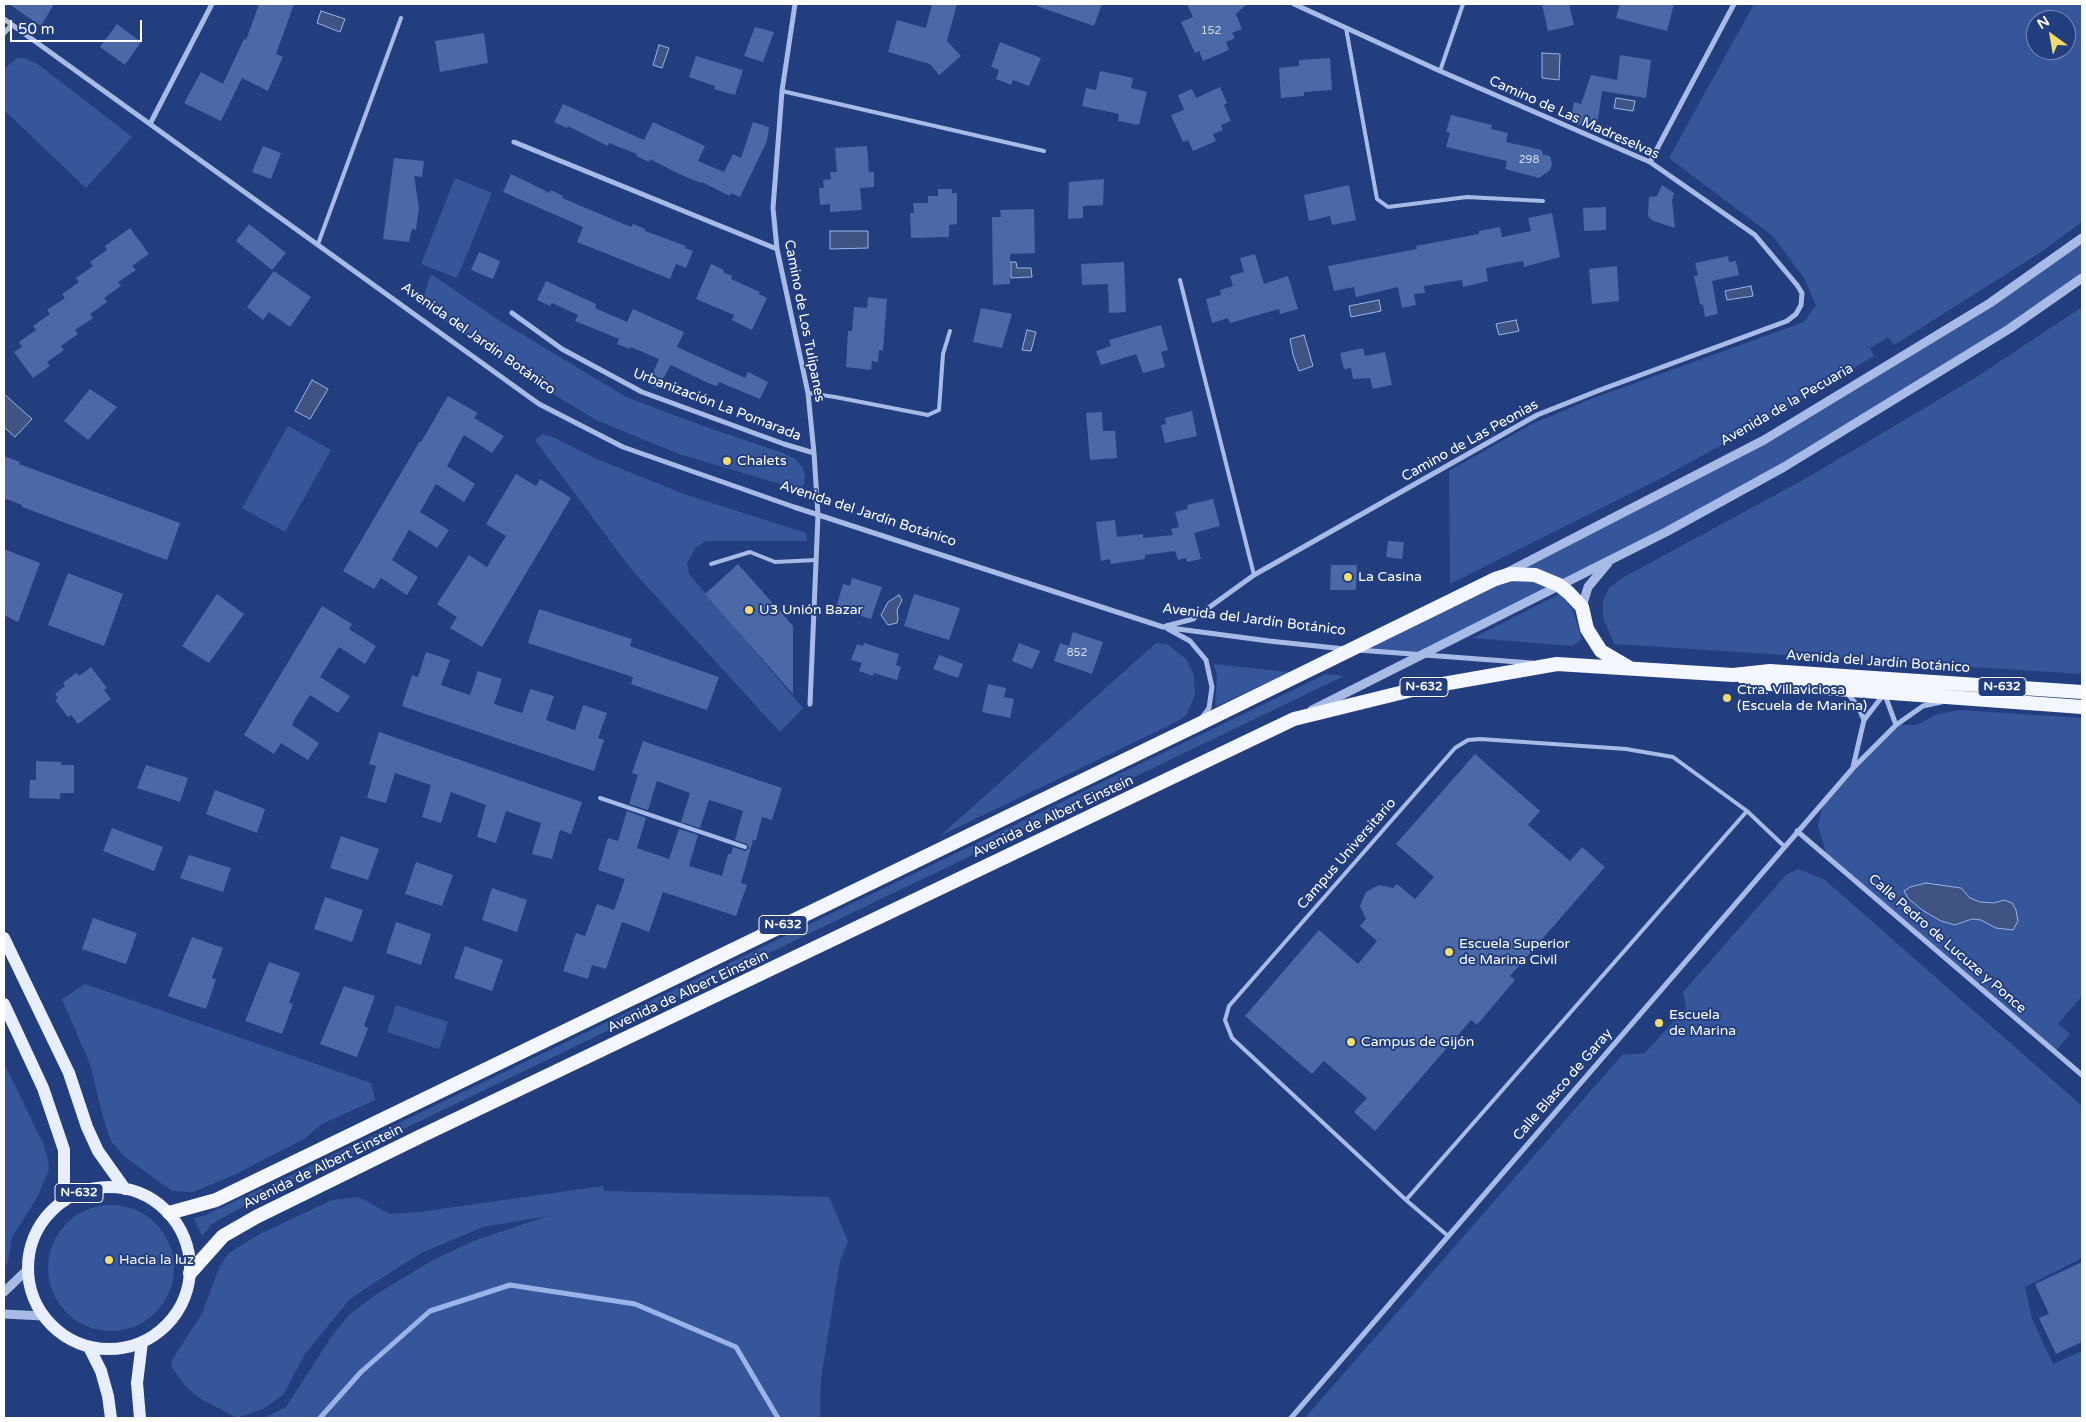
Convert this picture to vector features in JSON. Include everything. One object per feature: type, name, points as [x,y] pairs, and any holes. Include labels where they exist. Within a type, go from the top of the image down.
[{"type":"highway","name":"Avenida de la Pecuaria","points":[[1351,649],[1388,633],[1495,579],[1511,574],[1535,575],[1559,585],[1582,607]]},
{"type":"highway","name":"N-632","points":[[1582,607],[1587,629],[1601,652],[1633,669]]},
{"type":"highway","name":"Avenida de Albert Einstein","points":[[169,1213],[216,1200],[1196,726],[1351,649]]},
{"type":"highway","name":"Avenida de Albert Einstein","points":[[190,1273],[223,1236],[256,1217],[419,1137],[1294,719],[1420,688],[1557,664]]},
{"type":"highway","name":"Avenida del Jardín Botánico","points":[[1557,664],[1732,675],[1770,671],[2082,692]]},
{"type":"highway","name":"Avenida del Jardín Botánico","points":[[1732,675],[1770,684],[2082,707]]},
{"type":"main road","name":"N-632","points":[[4,938],[69,1073],[87,1127],[98,1151],[125,1189]]},
{"type":"main road","name":"N-632","points":[[4,1004],[43,1088],[64,1150],[64,1201]]},
{"type":"main road","name":"N-632","points":[[102,1187],[125,1189],[152,1200],[169,1213],[181,1230],[188,1250],[190,1273],[185,1298],[176,1315],[160,1331],[142,1342],[114,1349],[88,1347],[59,1332],[43,1316],[32,1293],[28,1269],[29,1251],[34,1237],[45,1218],[64,1201],[83,1192],[102,1187]]},
{"type":"main road","points":[[140,1418],[137,1383],[142,1342]]},
{"type":"main road","points":[[88,1347],[101,1372],[108,1396],[111,1418]]},
{"type":"street","points":[[150,124],[212,4]]},
{"type":"street","name":"Camino de Los Tulipanes","points":[[795,4],[782,91],[773,208],[777,248],[808,393],[814,452],[818,515],[810,704]]},
{"type":"street","name":"Camino de Las Madreselvas","points":[[1294,4],[1440,71],[1650,162],[1755,234],[1797,285],[1802,293],[1801,305]]},
{"type":"street","points":[[1650,162],[1734,4]]},
{"type":"street","name":"Avenida del Jardín Botánico","points":[[4,19],[539,404],[623,448],[818,515],[1163,627],[1269,642],[1421,656],[1557,664]]},
{"type":"street","points":[[4,33],[12,25]]},
{"type":"street","points":[[514,142],[777,248]]},
{"type":"street","name":"Avenida de la Pecuaria","points":[[1495,579],[1764,440],[1990,303],[2082,238]]},
{"type":"street","points":[[1421,656],[1666,532],[1784,467],[2009,329],[2082,280]]},
{"type":"street","name":"Camino de Las Peonias","points":[[1163,627],[1193,618],[1254,575],[1537,415],[1787,321],[1796,314],[1801,305]]},
{"type":"street","name":"Urbanización La Pomarada","points":[[512,313],[562,348],[642,392],[784,444],[814,452]]},
{"type":"street","points":[[1582,607],[1588,588],[1610,561]]},
{"type":"street","points":[[1163,627],[1190,641],[1206,660],[1212,687],[1209,708],[1196,726]]},
{"type":"street","name":"Avenida de Albert Einstein","points":[[1294,719],[1421,656]]},
{"type":"street","points":[[1867,678],[1880,687],[1884,693],[1896,725]]},
{"type":"street","points":[[1884,693],[1922,681]]},
{"type":"street","points":[[1845,690],[1858,706],[1864,720]]},
{"type":"street","name":"Calle Blasco de Garay","points":[[1853,768],[1864,720],[1884,693]]},
{"type":"street","name":"Calle Blasco de Garay","points":[[1291,1418],[1853,768],[1896,725],[1923,706],[1958,699]]},
{"type":"street","name":"Calle Pedro de Lucuze y Ponce","points":[[1797,831],[2082,1075]]},
{"type":"street","points":[[4,1292],[28,1269]]},
{"type":"street","points":[[4,1314],[43,1316]]},
{"type":"lane","points":[[1440,71],[1463,4]]},
{"type":"lane","points":[[318,244],[401,18]]},
{"type":"lane","points":[[1346,28],[1377,199],[1388,207],[1467,197],[1543,201]]},
{"type":"lane","points":[[782,91],[1044,151]]},
{"type":"lane","points":[[1180,280],[1254,575]]},
{"type":"lane","points":[[808,393],[928,415],[939,410],[943,354],[950,331]]},
{"type":"lane","points":[[711,564],[750,552],[774,562],[816,560]]},
{"type":"lane","name":"Campus Universitario","points":[[1448,1236],[1406,1200],[1232,1038],[1225,1020],[1229,1006],[1455,748],[1468,740],[1480,739],[1626,749],[1673,757],[1747,811],[1784,846]]},
{"type":"lane","points":[[600,798],[745,847]]},
{"type":"lane","points":[[1406,1200],[1747,811]]},
{"type":"shaded area","points":[[1754,4],[2082,4],[2082,222],[2041,252],[1894,345],[1888,337],[1870,348],[1874,356],[1774,416],[1667,475],[1450,584],[1449,471],[1530,425],[1591,399],[1804,322],[1816,305],[1804,278],[1773,236],[1669,158]]},
{"type":"shaded area","points":[[321,11],[345,19],[340,32],[317,23]]},
{"type":"shaded area","points":[[659,45],[669,48],[662,68],[653,65]]},
{"type":"shaded area","points":[[1542,53],[1560,54],[1559,80],[1542,78]]},
{"type":"shaded area","points":[[17,58],[25,58],[39,65],[132,137],[86,188],[4,110],[4,69]]},
{"type":"shaded area","points":[[1616,98],[1635,101],[1633,111],[1614,108]]},
{"type":"shaded area","points":[[455,178],[492,193],[457,278],[421,264]]},
{"type":"shaded area","points":[[830,231],[868,231],[868,248],[830,249]]},
{"type":"shaded area","points":[[2082,238],[2082,278],[1784,467],[1421,655],[1351,649],[1764,440],[1990,303]]},
{"type":"shaded area","points":[[1011,262],[1016,262],[1017,268],[1031,268],[1032,277],[1011,278]]},
{"type":"shaded area","points":[[431,274],[500,321],[626,397],[795,459],[802,467],[805,475],[804,484],[801,488],[790,487],[679,454],[596,420],[532,381],[421,304]]},
{"type":"shaded area","points":[[1751,286],[1753,296],[1727,300],[1725,291]]},
{"type":"shaded area","points":[[1379,300],[1381,311],[1351,317],[1349,306]]},
{"type":"shaded area","points":[[2082,307],[2082,674],[1614,644],[1603,617],[1603,601],[1609,588],[1624,577],[1805,479],[1975,378]]},
{"type":"shaded area","points":[[1516,320],[1519,331],[1499,335],[1496,324]]},
{"type":"shaded area","points":[[1027,330],[1036,332],[1031,351],[1022,350]]},
{"type":"shaded area","points":[[1304,335],[1313,366],[1299,371],[1290,339]]},
{"type":"shaded area","points":[[312,380],[328,389],[310,419],[295,411]]},
{"type":"shaded area","points":[[4,394],[32,419],[15,437],[4,427]]},
{"type":"shaded area","points":[[288,426],[331,450],[285,532],[242,508]]},
{"type":"shaded area","points":[[542,434],[555,438],[599,460],[684,494],[806,533],[807,541],[706,541],[696,547],[687,563],[689,574],[803,708],[780,732],[631,569],[535,440]]},
{"type":"shaded area","points":[[1562,593],[1573,611],[1582,639],[1572,646],[1473,638]]},
{"type":"shaded area","points":[[899,595],[902,600],[897,610],[897,623],[888,625],[881,615],[888,602]]},
{"type":"shaded area","points":[[1156,643],[1167,644],[1186,659],[1194,675],[1195,695],[1186,716],[940,836]]},
{"type":"shaded area","points":[[1214,664],[1289,672],[1217,706],[1215,705],[1217,676]]},
{"type":"shaded area","points":[[1326,674],[1344,676],[279,1189],[275,1183]]},
{"type":"shaded area","points":[[1959,710],[2082,718],[2082,996],[2058,1024],[2070,1034],[2055,1052],[1827,857],[1818,825],[1824,800],[1896,725],[1917,725],[1935,715]]},
{"type":"shaded area","points":[[1798,869],[1825,880],[2082,1106],[2082,1258],[2025,1287],[2032,1319],[2053,1364],[2082,1351],[2082,1418],[1305,1418],[1622,1055],[1645,1053],[1686,1008],[1683,992],[1786,875]]},
{"type":"shaded area","points":[[1926,883],[1961,888],[1970,898],[1980,902],[1994,903],[2004,900],[2012,903],[2016,910],[2018,921],[2013,930],[1996,928],[1981,920],[1972,919],[1955,925],[1941,921],[1922,910],[1908,898],[1904,891],[1910,887]]},
{"type":"shaded area","points":[[85,984],[371,1083],[375,1100],[322,1124],[304,1139],[234,1175],[193,1192],[172,1191],[125,1157],[111,1141],[90,1064],[62,999]]},
{"type":"shaded area","points":[[396,1005],[448,1022],[439,1049],[387,1032]]},
{"type":"shaded area","points":[[4,1063],[43,1143],[49,1169],[38,1196],[12,1237],[8,1262],[4,1268]]},
{"type":"shaded area","points":[[603,1186],[604,1191],[829,1197],[848,1241],[840,1261],[821,1378],[820,1418],[264,1418],[286,1407],[332,1336],[349,1315],[375,1295],[433,1260],[476,1240],[548,1216],[483,1227],[421,1253],[350,1299],[305,1354],[283,1395],[263,1409],[237,1418],[201,1399],[186,1387],[171,1366],[172,1360],[201,1315],[220,1266],[229,1253],[260,1234],[332,1200],[358,1197],[390,1214],[419,1212]]},
{"type":"shaded area","points":[[262,1188],[265,1195],[212,1224],[202,1236],[194,1218],[204,1216]]},
{"type":"shaded area","points":[[111,1205],[135,1210],[146,1215],[156,1223],[164,1233],[169,1244],[174,1268],[169,1292],[164,1303],[156,1313],[146,1321],[135,1326],[111,1331],[87,1326],[76,1321],[66,1313],[58,1303],[53,1292],[48,1268],[53,1244],[58,1233],[66,1223],[76,1215],[87,1210]]},
{"type":"building","points":[[9,4],[54,4],[41,26]]},
{"type":"building","points":[[259,4],[294,4],[276,54],[283,57],[268,91],[242,78],[221,121],[184,103],[201,72],[223,84],[244,39],[246,40]]},
{"type":"building","points":[[932,4],[957,4],[947,41],[961,56],[939,75],[930,64],[888,52],[897,20],[926,28]]},
{"type":"building","points":[[1037,4],[1102,4],[1094,26],[1037,6]]},
{"type":"building","points":[[1187,4],[1247,4],[1236,14],[1242,29],[1232,33],[1235,38],[1226,42],[1229,50],[1203,61],[1199,51],[1195,53],[1181,22],[1193,17]]},
{"type":"building","points":[[1542,4],[1569,4],[1574,25],[1548,31]]},
{"type":"building","points":[[1620,4],[1674,4],[1667,31],[1616,18]]},
{"type":"building","points":[[117,24],[141,42],[125,65],[100,47]]},
{"type":"building","points":[[755,27],[774,32],[763,62],[744,56]]},
{"type":"building","points":[[484,33],[488,63],[440,72],[435,41]]},
{"type":"building","points":[[1000,42],[1041,58],[1029,86],[1013,80],[1011,85],[996,79],[999,70],[991,67]]},
{"type":"building","points":[[1620,55],[1651,60],[1646,98],[1602,91],[1596,133],[1570,121],[1574,102],[1581,104],[1591,75],[1617,80]]},
{"type":"building","points":[[696,56],[743,70],[735,95],[714,89],[715,86],[689,77]]},
{"type":"building","points":[[1330,58],[1332,90],[1304,92],[1304,96],[1281,98],[1279,68],[1299,66],[1299,60]]},
{"type":"building","points":[[1100,71],[1133,78],[1131,88],[1147,92],[1139,125],[1118,121],[1119,114],[1082,106],[1086,88],[1096,90]]},
{"type":"building","points":[[1220,87],[1227,103],[1224,105],[1231,121],[1221,125],[1223,130],[1213,134],[1216,141],[1193,151],[1188,140],[1183,142],[1171,115],[1184,110],[1178,95],[1192,89],[1196,98]]},
{"type":"building","points":[[563,104],[644,140],[653,122],[705,146],[698,161],[724,172],[733,154],[741,158],[753,122],[769,127],[767,141],[740,197],[731,193],[730,196],[650,159],[649,162],[636,156],[637,154],[609,143],[608,146],[568,126],[567,128],[554,122]]},
{"type":"building","points":[[1451,115],[1492,125],[1491,129],[1508,133],[1506,142],[1542,150],[1543,155],[1550,156],[1552,164],[1550,170],[1539,178],[1505,169],[1507,161],[1446,147],[1450,133],[1446,132]]},
{"type":"building","points":[[263,146],[281,153],[271,179],[252,172]]},
{"type":"building","points":[[867,146],[869,172],[874,172],[874,187],[860,188],[862,210],[830,212],[830,204],[820,205],[819,188],[824,188],[823,180],[831,179],[830,172],[837,172],[835,148]]},
{"type":"building","points":[[394,158],[424,161],[422,177],[414,176],[419,208],[416,230],[412,229],[409,242],[383,239]]},
{"type":"building","points":[[511,174],[550,193],[551,190],[563,196],[562,198],[631,227],[633,224],[645,229],[645,231],[686,246],[685,248],[693,251],[686,268],[676,264],[670,279],[577,242],[583,227],[503,192]]},
{"type":"building","points":[[1104,179],[1103,205],[1083,206],[1083,218],[1068,219],[1069,182]]},
{"type":"building","points":[[1349,185],[1356,220],[1332,225],[1330,216],[1309,221],[1304,195]]},
{"type":"building","points":[[1662,185],[1674,193],[1672,201],[1675,228],[1653,221],[1648,216],[1649,197],[1657,196]]},
{"type":"building","points":[[938,189],[952,189],[952,193],[957,193],[957,224],[949,225],[949,237],[911,238],[910,213],[914,213],[913,203],[928,203],[928,196],[938,196]]},
{"type":"building","points":[[1606,207],[1606,230],[1584,231],[1583,208]]},
{"type":"building","points":[[1034,209],[1035,253],[1010,254],[1010,284],[993,285],[992,217],[1001,217],[1000,210]]},
{"type":"building","points":[[1552,213],[1560,257],[1524,267],[1523,261],[1486,268],[1488,281],[1463,287],[1462,280],[1424,286],[1425,293],[1414,294],[1416,305],[1402,308],[1398,287],[1356,297],[1354,287],[1334,291],[1328,266],[1417,249],[1416,246],[1479,234],[1479,231],[1500,227],[1502,237],[1531,231],[1528,218]]},
{"type":"building","points":[[249,224],[286,253],[272,270],[236,241]]},
{"type":"building","points":[[130,228],[149,254],[132,266],[136,270],[118,282],[121,286],[104,298],[107,302],[90,314],[93,318],[75,330],[78,334],[61,346],[64,350],[47,362],[50,366],[33,378],[14,352],[22,347],[19,342],[36,330],[33,326],[50,314],[47,310],[65,298],[62,294],[79,282],[76,278],[93,266],[90,262],[107,250],[105,246]]},
{"type":"building","points":[[479,252],[500,261],[493,279],[471,270]]},
{"type":"building","points":[[1255,254],[1264,284],[1288,276],[1298,309],[1280,314],[1279,309],[1230,323],[1228,318],[1212,323],[1206,299],[1221,295],[1220,290],[1233,286],[1230,276],[1244,272],[1240,258]]},
{"type":"building","points":[[1728,256],[1729,262],[1736,261],[1739,275],[1712,281],[1718,314],[1705,317],[1694,276],[1698,275],[1695,263]]},
{"type":"building","points":[[1124,262],[1126,312],[1109,313],[1108,284],[1082,285],[1081,264]]},
{"type":"building","points":[[711,264],[732,276],[731,279],[760,292],[759,294],[767,298],[752,330],[732,320],[734,315],[696,299]]},
{"type":"building","points":[[1617,266],[1619,301],[1592,304],[1589,269]]},
{"type":"building","points":[[274,271],[311,297],[290,327],[269,312],[263,320],[247,307]]},
{"type":"building","points":[[546,281],[596,304],[595,308],[627,322],[633,309],[684,332],[677,347],[745,378],[748,372],[768,382],[760,399],[719,382],[717,386],[708,383],[671,365],[657,389],[648,384],[659,359],[631,347],[630,349],[617,344],[619,339],[575,321],[578,315],[552,303],[550,306],[537,300]]},
{"type":"building","points":[[868,297],[887,299],[883,351],[879,350],[878,362],[872,361],[871,370],[846,367],[848,331],[852,331],[854,307],[867,308]]},
{"type":"building","points":[[981,308],[1012,314],[1002,348],[973,342]]},
{"type":"building","points":[[1161,325],[1168,350],[1161,352],[1165,367],[1143,373],[1136,354],[1101,365],[1096,351],[1111,346],[1109,340]]},
{"type":"building","points":[[1363,348],[1365,356],[1385,352],[1392,385],[1373,389],[1370,378],[1353,379],[1351,368],[1344,369],[1340,353]]},
{"type":"building","points":[[90,389],[117,407],[88,440],[64,421]]},
{"type":"building","points":[[448,396],[478,413],[474,418],[504,436],[492,453],[464,435],[447,466],[475,484],[464,502],[436,484],[420,512],[449,530],[437,548],[409,530],[392,560],[418,577],[407,595],[381,578],[374,589],[343,571]]},
{"type":"building","points":[[1192,411],[1197,436],[1165,443],[1161,425],[1166,424],[1165,418]]},
{"type":"building","points":[[1102,412],[1103,431],[1115,431],[1117,458],[1090,460],[1086,413]]},
{"type":"building","points":[[4,456],[20,462],[19,464],[180,523],[167,560],[22,507],[22,505],[6,499],[4,500]]},
{"type":"building","points":[[516,474],[536,486],[540,479],[571,498],[482,647],[450,628],[457,617],[437,604],[469,555],[487,567],[506,536],[486,524]]},
{"type":"building","points":[[1213,499],[1220,526],[1194,533],[1201,559],[1187,562],[1186,558],[1178,560],[1175,551],[1145,555],[1145,559],[1111,564],[1110,559],[1101,561],[1096,522],[1115,520],[1117,537],[1143,534],[1143,538],[1173,535],[1171,529],[1179,527],[1175,512],[1188,509],[1187,505]]},
{"type":"building","points":[[1388,541],[1404,542],[1402,559],[1386,557]]},
{"type":"building","points":[[4,549],[40,563],[18,622],[4,615]]},
{"type":"building","name":"U3 Unión Bazar","points":[[738,564],[793,626],[793,694],[705,594]]},
{"type":"building","points":[[1331,565],[1357,565],[1356,590],[1330,590]]},
{"type":"building","points":[[68,573],[123,594],[104,646],[48,625]]},
{"type":"building","points":[[852,578],[882,587],[871,619],[836,608],[843,584],[850,586]]},
{"type":"building","points":[[217,594],[244,614],[209,663],[182,646]]},
{"type":"building","points":[[914,594],[960,608],[949,640],[904,626]]},
{"type":"building","points":[[322,606],[352,624],[349,629],[376,646],[365,664],[339,647],[320,677],[350,696],[338,713],[310,695],[294,720],[292,725],[319,743],[308,760],[281,743],[274,754],[244,735]]},
{"type":"building","points":[[539,609],[632,639],[630,646],[719,677],[707,710],[631,684],[633,677],[528,643]]},
{"type":"building","points":[[1073,632],[1103,642],[1092,674],[1054,661],[1060,643],[1069,646]]},
{"type":"building","points":[[864,643],[899,654],[896,665],[901,667],[897,680],[874,673],[873,676],[859,671],[862,663],[851,660],[857,644],[863,646]]},
{"type":"building","points":[[1019,643],[1040,651],[1032,669],[1012,661]]},
{"type":"building","points":[[426,652],[450,660],[441,685],[470,695],[478,671],[502,679],[494,704],[522,713],[530,689],[554,696],[546,720],[575,730],[583,705],[607,713],[598,738],[604,740],[594,771],[402,706],[412,675],[418,677]]},
{"type":"building","points":[[939,655],[963,664],[958,678],[933,669]]},
{"type":"building","points":[[91,667],[107,688],[104,690],[111,699],[78,724],[71,715],[68,717],[55,700],[58,698],[55,694],[65,686],[63,683],[76,673],[79,676]]},
{"type":"building","points":[[988,684],[1006,688],[1004,697],[1014,699],[1010,718],[982,712]]},
{"type":"building","points":[[379,732],[582,802],[571,834],[560,830],[552,859],[532,854],[541,823],[506,811],[496,843],[477,837],[486,805],[451,792],[441,823],[422,817],[431,785],[395,773],[386,803],[367,798],[376,766],[369,764]]},
{"type":"building","points":[[643,741],[782,788],[772,820],[762,817],[756,840],[753,840],[741,883],[747,885],[736,916],[663,892],[649,932],[622,922],[606,969],[592,965],[588,979],[563,971],[576,933],[585,936],[597,904],[614,910],[625,879],[598,870],[608,838],[618,841],[627,811],[646,818],[637,848],[669,859],[679,829],[698,835],[689,866],[722,876],[728,854],[731,854],[733,847],[745,851],[749,848],[747,844],[735,840],[743,811],[709,800],[700,828],[681,822],[690,793],[657,781],[648,810],[629,804],[638,775],[632,773]]},
{"type":"building","name":"Escuela Superior de Marina Civil","points":[[1475,754],[1540,811],[1528,825],[1570,861],[1582,847],[1605,867],[1510,976],[1515,980],[1477,1025],[1471,1020],[1375,1131],[1354,1112],[1367,1098],[1324,1061],[1312,1074],[1245,1016],[1319,930],[1358,964],[1377,941],[1360,926],[1366,919],[1360,906],[1366,892],[1379,885],[1393,888],[1397,884],[1415,899],[1434,877],[1396,844]]},
{"type":"building","points":[[36,761],[61,762],[61,765],[74,765],[74,793],[60,793],[60,799],[29,798],[30,780],[36,780]]},
{"type":"building","points":[[146,765],[188,778],[180,802],[137,788]]},
{"type":"building","points":[[215,790],[265,809],[257,833],[206,814]]},
{"type":"building","points":[[112,828],[163,847],[154,871],[103,851]]},
{"type":"building","points":[[341,836],[379,849],[368,880],[330,868]]},
{"type":"building","points":[[189,855],[231,868],[223,892],[180,878]]},
{"type":"building","points":[[416,862],[453,875],[442,906],[405,894]]},
{"type":"building","points":[[492,888],[527,900],[517,932],[482,920]]},
{"type":"building","points":[[325,897],[363,910],[352,942],[314,929]]},
{"type":"building","points":[[93,918],[137,933],[126,964],[82,949]]},
{"type":"building","points":[[396,922],[431,934],[421,965],[386,953]]},
{"type":"building","points":[[192,937],[223,948],[212,978],[216,979],[206,1009],[168,996]]},
{"type":"building","points":[[465,946],[503,960],[492,991],[454,978]]},
{"type":"building","points":[[269,962],[300,973],[289,1003],[293,1004],[282,1034],[245,1021]]},
{"type":"building","points":[[344,986],[375,996],[364,1026],[368,1028],[357,1057],[320,1044]]},
{"type":"building","points":[[2082,1262],[2082,1342],[2056,1354],[2039,1318],[2049,1314],[2035,1284]]},
{"type":"waterway","points":[[320,1418],[361,1372],[430,1311],[510,1285],[635,1304],[736,1347],[778,1418]]},
{"type":"place","name":"Chalets","points":[[727,461]]},
{"type":"place","name":"La Casina","points":[[1348,577]]},
{"type":"place","name":"U3 Unión Bazar","points":[[749,610]]},
{"type":"place","name":"Ctra. Villaviciosa (Escuela de Marina)","points":[[1727,698]]},
{"type":"place","name":"Escuela Superior de Marina Civil","points":[[1449,952]]},
{"type":"place","name":"Escuela de Marina","points":[[1659,1023]]},
{"type":"place","name":"Campus de Gijón","points":[[1351,1042]]},
{"type":"place","name":"Hacia la luz","points":[[109,1260]]}]
